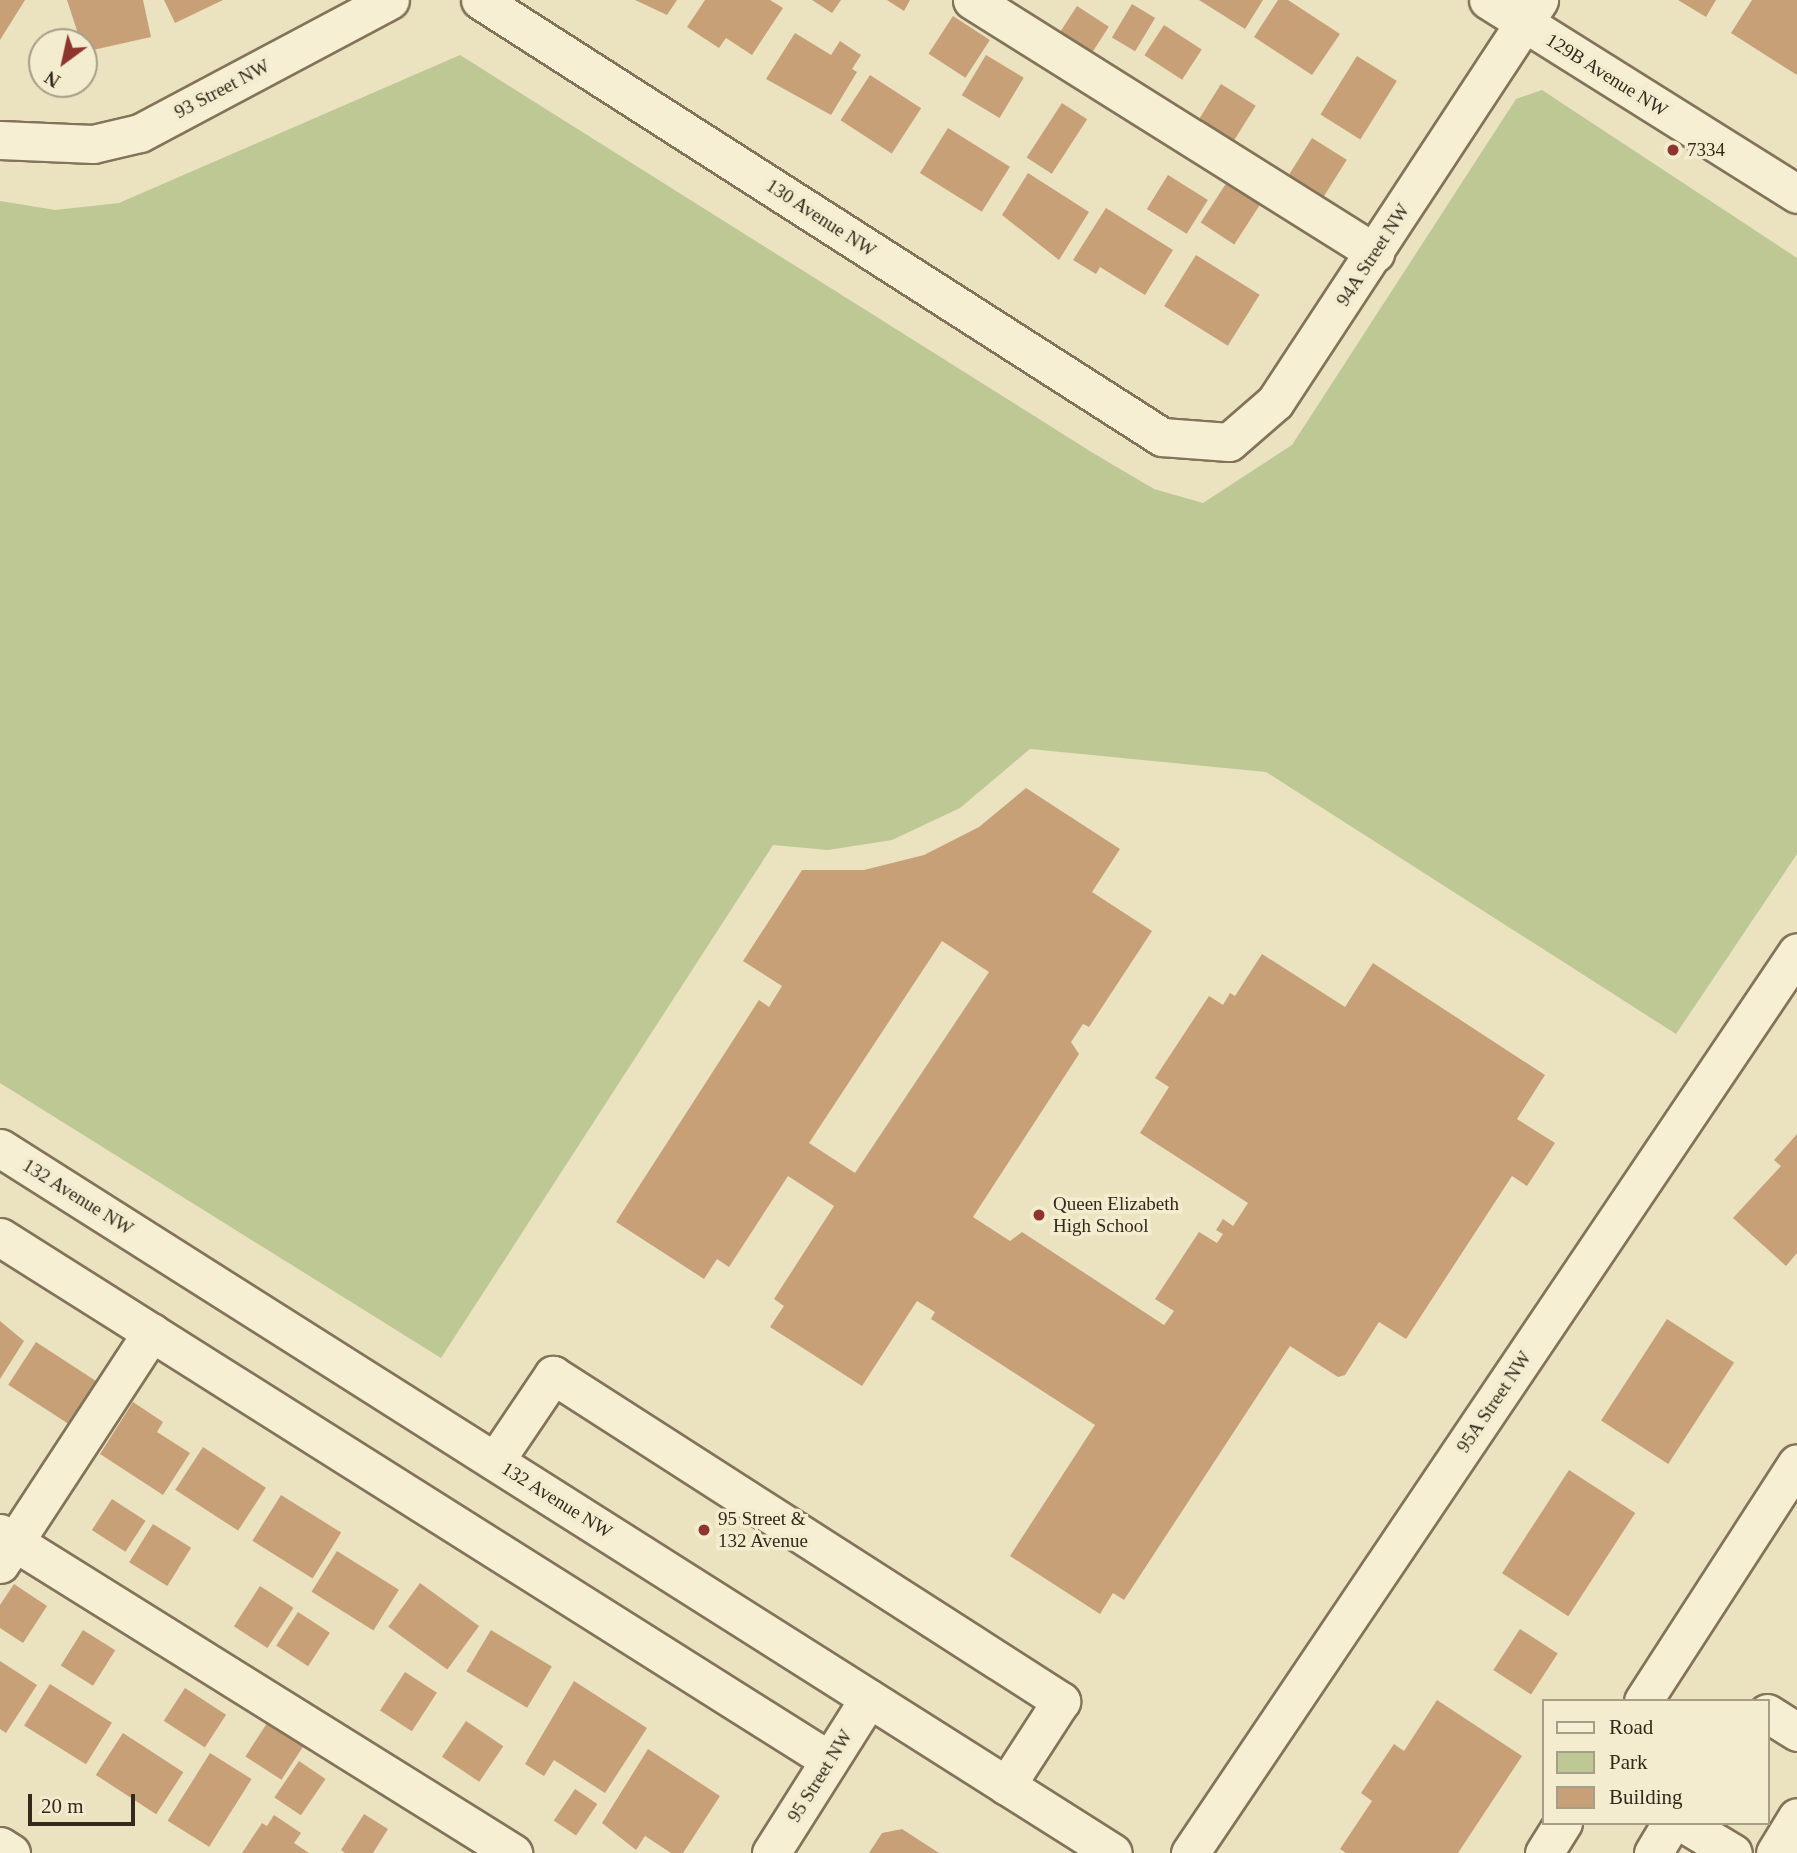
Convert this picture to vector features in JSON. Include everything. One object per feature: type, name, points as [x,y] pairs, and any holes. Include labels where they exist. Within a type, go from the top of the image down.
[{"type":"street","name":"93 Street NW","points":[[0,140],[45,146],[93,144],[140,133],[390,0]]},
{"type":"street","name":"130 Avenue NW","points":[[480,0],[1163,437]]},
{"type":"street","points":[[971,0],[1375,253]]},
{"type":"street","name":"129B Avenue NW","points":[[1488,0],[1532,12],[1797,194]]},
{"type":"street","name":"94A Street NW","points":[[1163,437],[1229,442],[1266,410],[1375,253],[1532,12]]},
{"type":"street","name":"95A Street NW","points":[[1190,1853],[1797,952]]},
{"type":"street","name":"132 Avenue NW","points":[[0,1148],[1113,1853]]},
{"type":"street","points":[[0,1237],[830,1760]]},
{"type":"street","points":[[152,1332],[5,1547],[463,1840],[513,1853]]},
{"type":"street","points":[[495,1461],[553,1376],[1061,1701],[1006,1786]]},
{"type":"street","points":[[1644,1699],[1797,1463]]},
{"type":"street","name":"95 Street NW","points":[[771,1853],[869,1698]]},
{"type":"street","points":[[1769,1714],[1797,1732]]},
{"type":"street","points":[[1775,1853],[1797,1817]]},
{"type":"street","points":[[1544,1853],[1562,1825]]},
{"type":"street","points":[[1653,1853],[1670,1825]]},
{"type":"street","points":[[1686,1825],[1733,1853]]},
{"type":"street","points":[[0,1846],[10,1853]]},
{"type":"green space","points":[[460,55],[1093,453],[1154,489],[1203,503],[1292,445],[1516,99],[1542,90],[1797,258],[1797,854],[1676,1034],[1266,772],[1030,749],[960,808],[892,840],[828,850],[773,845],[441,1358],[0,1083],[0,201],[55,210],[119,203]]},
{"type":"building","points":[[0,0],[25,0],[0,40]]},
{"type":"building","points":[[67,0],[143,0],[151,37],[98,49],[98,28],[76,28]]},
{"type":"building","points":[[164,0],[223,0],[175,23]]},
{"type":"building","points":[[635,0],[677,0],[667,15]]},
{"type":"building","points":[[705,0],[770,0],[783,8],[752,55],[726,38],[719,48],[687,27]]},
{"type":"building","points":[[812,0],[841,0],[832,13]]},
{"type":"building","points":[[887,0],[910,0],[904,11]]},
{"type":"building","points":[[1199,0],[1263,0],[1245,29]]},
{"type":"building","points":[[1278,0],[1288,0],[1340,34],[1312,75],[1254,37]]},
{"type":"building","points":[[1678,0],[1716,0],[1706,17]]},
{"type":"building","points":[[1752,0],[1797,0],[1797,75],[1731,33]]},
{"type":"building","points":[[1132,4],[1155,18],[1135,51],[1112,37]]},
{"type":"building","points":[[1077,6],[1109,27],[1092,53],[1060,32]]},
{"type":"building","points":[[953,16],[990,40],[965,78],[928,54]]},
{"type":"building","points":[[1164,25],[1202,50],[1182,80],[1144,55]]},
{"type":"building","points":[[795,33],[831,55],[840,41],[861,55],[852,69],[857,72],[831,115],[766,79]]},
{"type":"building","points":[[986,55],[1024,78],[1000,118],[962,95]]},
{"type":"building","points":[[1357,56],[1397,81],[1360,139],[1320,115]]},
{"type":"building","points":[[870,75],[921,108],[892,154],[841,120]]},
{"type":"building","points":[[1221,84],[1256,106],[1234,141],[1199,120]]},
{"type":"building","points":[[1062,103],[1087,119],[1052,174],[1027,158]]},
{"type":"building","points":[[948,128],[1010,167],[982,212],[920,173]]},
{"type":"building","points":[[1312,138],[1347,160],[1322,200],[1287,178]]},
{"type":"building","points":[[1028,173],[1089,212],[1059,260],[1002,215]]},
{"type":"building","points":[[1168,175],[1208,200],[1187,234],[1147,209]]},
{"type":"building","points":[[1229,179],[1263,201],[1234,244],[1201,223]]},
{"type":"building","points":[[1106,208],[1173,250],[1145,295],[1100,267],[1096,274],[1073,260]]},
{"type":"building","points":[[1196,255],[1260,295],[1228,346],[1164,306]]},
{"type":"building","points":[[1026,788],[1120,849],[1092,892],[1152,931],[1089,1027],[1083,1024],[1071,1042],[1079,1054],[973,1217],[1010,1241],[1022,1232],[1164,1325],[1174,1311],[1155,1299],[1199,1232],[1217,1243],[1223,1234],[1216,1230],[1223,1219],[1233,1226],[1248,1203],[1140,1133],[1169,1087],[1155,1078],[1209,996],[1223,1005],[1230,993],[1235,996],[1262,954],[1345,1007],[1373,963],[1545,1075],[1517,1119],[1555,1143],[1527,1186],[1512,1176],[1406,1339],[1379,1322],[1345,1375],[1338,1377],[1290,1346],[1124,1600],[1113,1593],[1100,1614],[1010,1556],[1095,1425],[931,1319],[935,1312],[917,1301],[862,1386],[770,1327],[784,1306],[774,1299],[834,1206],[788,1176],[729,1267],[717,1259],[704,1279],[616,1222],[759,1000],[769,1007],[782,986],[743,961],[802,870],[864,870],[924,855],[979,827]],"holes":[[[942,941],[989,972],[855,1173],[809,1143]]]},
{"type":"building","points":[[1797,1134],[1797,1253],[1786,1266],[1733,1218],[1781,1166],[1774,1160]]},
{"type":"building","points":[[1667,1319],[1734,1363],[1668,1464],[1601,1420]]},
{"type":"building","points":[[0,1321],[24,1341],[0,1379]]},
{"type":"building","points":[[36,1342],[96,1381],[69,1424],[8,1385]]},
{"type":"building","points":[[133,1402],[163,1422],[157,1432],[190,1453],[163,1495],[100,1454]]},
{"type":"building","points":[[203,1447],[266,1488],[238,1531],[175,1490]]},
{"type":"building","points":[[1569,1470],[1635,1513],[1568,1616],[1502,1573]]},
{"type":"building","points":[[281,1495],[341,1533],[313,1578],[252,1541]]},
{"type":"building","points":[[112,1499],[146,1521],[125,1552],[92,1530]]},
{"type":"building","points":[[153,1524],[191,1548],[167,1586],[129,1562]]},
{"type":"building","points":[[337,1551],[399,1590],[373,1630],[312,1592]]},
{"type":"building","points":[[420,1583],[479,1626],[447,1670],[388,1627]]},
{"type":"building","points":[[14,1584],[47,1606],[23,1643],[0,1628],[0,1605]]},
{"type":"building","points":[[260,1586],[294,1608],[267,1648],[234,1626]]},
{"type":"building","points":[[298,1612],[330,1633],[308,1666],[276,1646]]},
{"type":"building","points":[[1520,1629],[1558,1654],[1531,1695],[1493,1670]]},
{"type":"building","points":[[83,1630],[115,1650],[93,1686],[61,1666]]},
{"type":"building","points":[[491,1630],[552,1667],[527,1708],[466,1671]]},
{"type":"building","points":[[0,1661],[37,1685],[6,1733],[0,1729]]},
{"type":"building","points":[[405,1672],[437,1693],[412,1731],[380,1711]]},
{"type":"building","points":[[574,1681],[647,1728],[605,1793],[554,1760],[544,1776],[525,1764]]},
{"type":"building","points":[[50,1684],[112,1723],[86,1764],[24,1726]]},
{"type":"building","points":[[185,1688],[226,1715],[205,1747],[164,1721]]},
{"type":"building","points":[[1437,1700],[1522,1756],[1458,1853],[1346,1853],[1340,1849],[1372,1801],[1361,1793],[1394,1744],[1404,1751]]},
{"type":"building","points":[[271,1717],[307,1740],[281,1780],[245,1756]]},
{"type":"building","points":[[466,1721],[503,1746],[479,1782],[442,1757]]},
{"type":"building","points":[[123,1733],[183,1772],[156,1814],[96,1775]]},
{"type":"building","points":[[648,1749],[720,1796],[683,1853],[671,1853],[645,1836],[636,1850],[602,1823]]},
{"type":"building","points":[[210,1753],[252,1779],[209,1847],[168,1821]]},
{"type":"building","points":[[299,1761],[326,1779],[301,1815],[274,1797]]},
{"type":"building","points":[[575,1789],[597,1804],[576,1836],[554,1821]]},
{"type":"building","points":[[364,1814],[388,1829],[373,1853],[345,1853],[341,1850]]},
{"type":"building","points":[[274,1815],[301,1833],[294,1843],[309,1853],[242,1853],[262,1823],[267,1826]]},
{"type":"building","points":[[902,1829],[939,1853],[869,1853],[882,1833]]},
{"type":"place","name":"7334","points":[[1673,150]]},
{"type":"place","name":"Queen Elizabeth High School","points":[[1039,1215]]},
{"type":"place","name":"95 Street & 132 Avenue","points":[[704,1530]]}]
